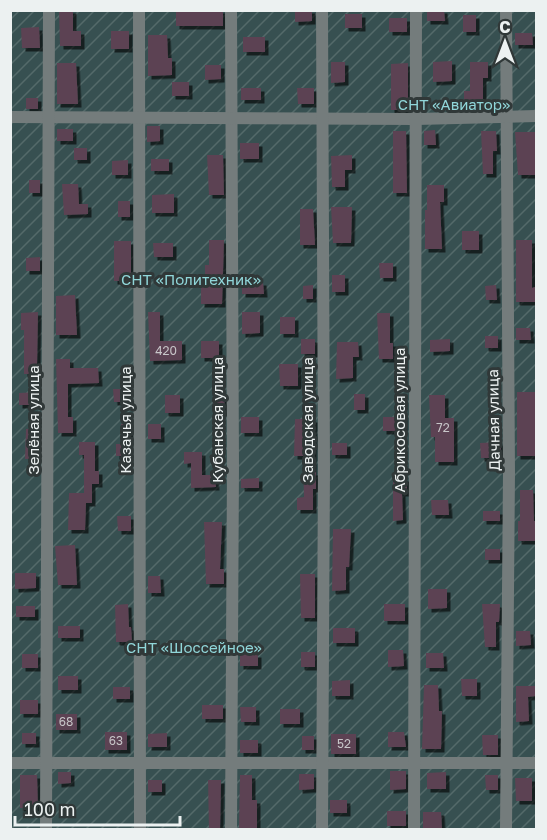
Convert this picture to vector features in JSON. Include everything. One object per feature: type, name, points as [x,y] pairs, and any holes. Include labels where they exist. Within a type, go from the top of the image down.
[{"type":"street","name":"Зелёная улица","points":[[46,830],[49,10]]},
{"type":"street","name":"Казачья улица","points":[[139,10],[140,830]]},
{"type":"street","name":"Кубанская улица","points":[[231,10],[233,478],[231,830]]},
{"type":"street","name":"Заводская улица","points":[[322,10],[324,466],[322,830]]},
{"type":"street","name":"Абрикосовая улица","points":[[414,830],[416,10]]},
{"type":"street","name":"Дачная улица","points":[[506,10],[509,472],[506,830]]},
{"type":"street","points":[[10,117],[416,119],[537,116]]},
{"type":"street","points":[[10,763],[537,763]]},
{"type":"green space","points":[[10,11],[536,11],[536,829],[11,829]]},
{"type":"building","points":[[59,10],[73,10],[73,31],[81,31],[81,46],[60,46]]},
{"type":"building","points":[[176,10],[223,10],[223,26],[176,26]]},
{"type":"building","points":[[295,10],[312,10],[312,21],[295,22]]},
{"type":"building","points":[[427,10],[444,10],[445,21],[427,21]]},
{"type":"building","points":[[345,14],[362,14],[362,28],[345,28]]},
{"type":"building","points":[[463,15],[476,15],[476,32],[463,32]]},
{"type":"building","points":[[389,18],[407,18],[407,32],[389,32]]},
{"type":"building","points":[[39,27],[40,48],[22,48],[21,28]]},
{"type":"building","points":[[111,31],[129,31],[129,49],[111,49]]},
{"type":"building","points":[[515,33],[532,33],[533,45],[515,45]]},
{"type":"building","points":[[148,35],[167,35],[168,58],[172,58],[172,75],[148,76]]},
{"type":"building","points":[[243,37],[265,37],[265,52],[243,52]]},
{"type":"building","points":[[452,61],[452,81],[433,82],[433,62]]},
{"type":"building","points":[[331,62],[345,62],[345,82],[331,83]]},
{"type":"building","points":[[470,62],[488,62],[488,78],[483,78],[483,109],[464,109],[464,91],[470,91]]},
{"type":"building","points":[[57,63],[76,63],[78,104],[57,104]]},
{"type":"building","points":[[408,63],[408,110],[391,110],[391,64]]},
{"type":"building","points":[[205,65],[221,65],[221,79],[205,80]]},
{"type":"building","points":[[172,82],[189,82],[189,96],[172,96]]},
{"type":"building","points":[[241,88],[261,88],[261,100],[241,100]]},
{"type":"building","points":[[297,88],[314,88],[314,104],[298,104]]},
{"type":"building","points":[[26,98],[38,98],[38,109],[26,109]]},
{"type":"building","points":[[147,126],[160,126],[160,141],[147,142]]},
{"type":"building","points":[[57,129],[73,129],[73,141],[57,141]]},
{"type":"building","points":[[435,130],[436,145],[424,145],[424,131]]},
{"type":"building","points":[[393,131],[406,131],[407,193],[393,193]]},
{"type":"building","points":[[481,131],[496,131],[497,151],[493,151],[493,174],[483,174]]},
{"type":"building","points":[[515,132],[537,132],[535,175],[518,175]]},
{"type":"building","points":[[240,143],[259,143],[259,159],[240,159]]},
{"type":"building","points":[[74,148],[87,148],[87,160],[74,160]]},
{"type":"building","points":[[207,155],[223,155],[224,195],[209,195]]},
{"type":"building","points":[[352,155],[352,170],[345,170],[345,187],[332,187],[331,156]]},
{"type":"building","points":[[151,159],[169,159],[169,171],[151,171]]},
{"type":"building","points":[[128,160],[128,175],[112,175],[112,161]]},
{"type":"building","points":[[29,180],[40,180],[40,193],[29,193]]},
{"type":"building","points":[[62,184],[78,184],[79,204],[88,204],[88,214],[64,215]]},
{"type":"building","points":[[427,185],[444,185],[444,202],[440,202],[442,249],[425,249]]},
{"type":"building","points":[[174,194],[174,213],[152,213],[152,195]]},
{"type":"building","points":[[118,201],[130,201],[130,217],[118,217]]},
{"type":"building","points":[[331,207],[352,207],[351,243],[333,243]]},
{"type":"building","points":[[300,209],[313,209],[315,245],[300,245]]},
{"type":"building","points":[[462,231],[479,231],[479,250],[462,250]]},
{"type":"building","points":[[209,240],[224,240],[222,304],[201,304],[201,287],[205,287],[205,265],[209,265]]},
{"type":"building","points":[[516,240],[532,240],[532,288],[535,287],[536,302],[516,302]]},
{"type":"building","points":[[114,241],[131,241],[131,281],[114,281]]},
{"type":"building","points":[[153,243],[173,243],[173,257],[154,257]]},
{"type":"building","points":[[40,257],[40,271],[26,271],[26,258]]},
{"type":"building","points":[[379,263],[393,263],[393,278],[380,278]]},
{"type":"building","points":[[332,275],[345,275],[345,292],[332,292]]},
{"type":"building","points":[[242,282],[263,282],[264,294],[242,294]]},
{"type":"building","points":[[313,285],[313,299],[303,299],[303,286]]},
{"type":"building","points":[[496,285],[497,300],[486,300],[485,286]]},
{"type":"building","points":[[75,295],[77,335],[56,335],[56,296]]},
{"type":"building","points":[[38,312],[37,365],[39,365],[39,374],[24,374],[24,330],[21,330],[21,313]]},
{"type":"building","points":[[148,312],[160,312],[160,341],[182,341],[182,360],[150,361]]},
{"type":"building","points":[[242,312],[260,312],[260,333],[242,334]]},
{"type":"building","points":[[377,313],[390,313],[390,343],[393,343],[393,359],[379,359]]},
{"type":"building","points":[[280,317],[295,317],[295,334],[280,334]]},
{"type":"building","points":[[516,328],[530,328],[531,340],[516,340]]},
{"type":"building","points":[[485,336],[498,336],[498,348],[485,348]]},
{"type":"building","points":[[301,339],[315,339],[315,354],[301,354]]},
{"type":"building","points":[[450,339],[450,351],[430,352],[430,340]]},
{"type":"building","points":[[201,341],[219,341],[219,358],[201,358]]},
{"type":"building","points":[[337,342],[358,342],[359,357],[353,357],[353,378],[336,379]]},
{"type":"building","points":[[56,359],[70,359],[70,368],[98,368],[99,383],[68,384],[68,417],[73,417],[73,433],[58,433]]},
{"type":"building","points":[[279,364],[298,364],[298,386],[280,386]]},
{"type":"building","points":[[113,389],[129,389],[129,402],[114,402]]},
{"type":"building","points":[[39,392],[39,405],[19,405],[19,393]]},
{"type":"building","points":[[517,392],[537,392],[537,407],[535,407],[537,456],[517,456]]},
{"type":"building","points":[[354,394],[365,394],[365,410],[354,410]]},
{"type":"building","points":[[165,395],[180,395],[180,413],[165,413]]},
{"type":"building","points":[[213,395],[224,395],[225,413],[213,413]]},
{"type":"building","points":[[429,395],[445,395],[445,418],[454,418],[454,462],[435,462],[435,437],[431,437]]},
{"type":"building","points":[[241,417],[259,417],[259,433],[241,433]]},
{"type":"building","points":[[383,417],[404,417],[404,431],[383,431]]},
{"type":"building","points":[[295,419],[314,419],[313,472],[316,472],[316,489],[313,489],[313,510],[297,510],[297,498],[304,497],[303,456],[294,456]]},
{"type":"building","points":[[121,424],[131,424],[130,456],[116,456],[116,444],[121,444]]},
{"type":"building","points":[[148,424],[161,424],[161,439],[148,439]]},
{"type":"building","points":[[39,428],[39,459],[25,459],[26,429]]},
{"type":"building","points":[[79,442],[95,442],[95,471],[99,471],[99,484],[92,484],[92,503],[86,503],[85,530],[68,530],[69,493],[84,493],[84,455],[79,455]]},
{"type":"building","points":[[501,442],[501,458],[481,458],[480,443]]},
{"type":"building","points":[[332,443],[347,443],[347,455],[332,455]]},
{"type":"building","points":[[184,452],[202,452],[202,475],[215,475],[216,487],[191,488],[191,463],[184,464]]},
{"type":"building","points":[[259,478],[259,488],[241,488],[241,479]]},
{"type":"building","points":[[393,478],[407,478],[407,493],[402,493],[403,520],[393,521]]},
{"type":"building","points":[[520,490],[533,490],[537,541],[518,541]]},
{"type":"building","points":[[431,500],[448,500],[449,515],[432,515]]},
{"type":"building","points":[[483,511],[500,511],[500,521],[483,521]]},
{"type":"building","points":[[117,516],[131,516],[131,531],[118,531]]},
{"type":"building","points":[[204,522],[222,522],[220,569],[224,569],[224,584],[206,584]]},
{"type":"building","points":[[333,529],[351,529],[349,567],[346,567],[346,590],[332,591]]},
{"type":"building","points":[[75,545],[77,585],[58,585],[55,546]]},
{"type":"building","points":[[485,549],[500,549],[500,560],[485,560]]},
{"type":"building","points":[[15,573],[36,573],[36,588],[15,589]]},
{"type":"building","points":[[300,574],[315,574],[315,618],[301,618]]},
{"type":"building","points":[[148,576],[160,576],[161,593],[148,593]]},
{"type":"building","points":[[428,589],[447,589],[447,608],[428,609]]},
{"type":"building","points":[[128,604],[132,642],[116,642],[115,605]]},
{"type":"building","points":[[384,604],[405,604],[405,621],[384,621]]},
{"type":"building","points":[[482,604],[500,604],[499,622],[496,622],[496,647],[485,647]]},
{"type":"building","points":[[16,606],[35,606],[35,617],[16,617]]},
{"type":"building","points":[[58,626],[80,626],[80,638],[58,638]]},
{"type":"building","points":[[333,628],[355,628],[355,643],[333,643]]},
{"type":"building","points":[[516,631],[530,631],[531,645],[516,646]]},
{"type":"building","points":[[388,650],[403,650],[404,666],[388,667]]},
{"type":"building","points":[[301,652],[315,652],[315,667],[301,667]]},
{"type":"building","points":[[426,653],[443,653],[444,668],[426,668]]},
{"type":"building","points":[[22,654],[38,654],[38,668],[22,668]]},
{"type":"building","points":[[240,654],[258,654],[258,666],[240,666]]},
{"type":"building","points":[[58,676],[78,676],[78,690],[58,690]]},
{"type":"building","points":[[461,679],[477,679],[477,696],[462,696]]},
{"type":"building","points":[[350,680],[350,696],[332,696],[332,681]]},
{"type":"building","points":[[424,685],[438,685],[439,711],[442,711],[441,749],[422,749]]},
{"type":"building","points":[[516,686],[535,686],[535,696],[528,697],[529,721],[516,722]]},
{"type":"building","points":[[113,687],[130,687],[130,699],[113,699]]},
{"type":"building","points":[[20,700],[38,700],[38,714],[20,714]]},
{"type":"building","points":[[202,705],[223,705],[223,719],[202,719]]},
{"type":"building","points":[[240,707],[256,707],[256,722],[241,722]]},
{"type":"building","points":[[280,709],[300,709],[300,724],[280,724]]},
{"type":"building","points":[[56,714],[77,714],[77,730],[56,730]]},
{"type":"building","points":[[105,732],[127,732],[127,750],[105,750]]},
{"type":"building","points":[[388,732],[404,732],[406,747],[388,747]]},
{"type":"building","points":[[22,733],[36,733],[36,744],[22,744]]},
{"type":"building","points":[[167,733],[167,747],[148,747],[148,734]]},
{"type":"building","points":[[331,734],[356,734],[356,754],[331,754]]},
{"type":"building","points":[[482,735],[498,735],[498,755],[483,755]]},
{"type":"building","points":[[302,736],[314,736],[314,750],[302,750]]},
{"type":"building","points":[[240,740],[258,740],[258,753],[240,753]]},
{"type":"building","points":[[390,771],[406,771],[406,789],[390,790]]},
{"type":"building","points":[[58,772],[71,772],[71,783],[58,784]]},
{"type":"building","points":[[446,772],[446,789],[427,789],[427,773]]},
{"type":"building","points":[[299,774],[314,774],[314,789],[299,790]]},
{"type":"building","points":[[20,775],[37,775],[38,808],[20,808]]},
{"type":"building","points":[[240,775],[252,775],[252,800],[257,800],[257,830],[239,830]]},
{"type":"building","points":[[485,775],[498,775],[498,790],[486,790]]},
{"type":"building","points":[[515,778],[532,778],[532,801],[516,801]]},
{"type":"building","points":[[148,780],[162,780],[162,792],[148,792]]},
{"type":"building","points":[[208,780],[221,780],[220,830],[209,830]]},
{"type":"building","points":[[330,800],[347,800],[347,813],[330,813]]},
{"type":"building","points":[[387,811],[406,811],[406,826],[387,826]]},
{"type":"building","points":[[423,812],[441,812],[442,829],[423,829]]},
{"type":"park label","name":"СНТ «Авиатор»","points":[[454,105]]},
{"type":"park label","name":"СНТ «Политехник»","points":[[191,280]]},
{"type":"park label","name":"СНТ «Шоссейное»","points":[[194,648]]}]
